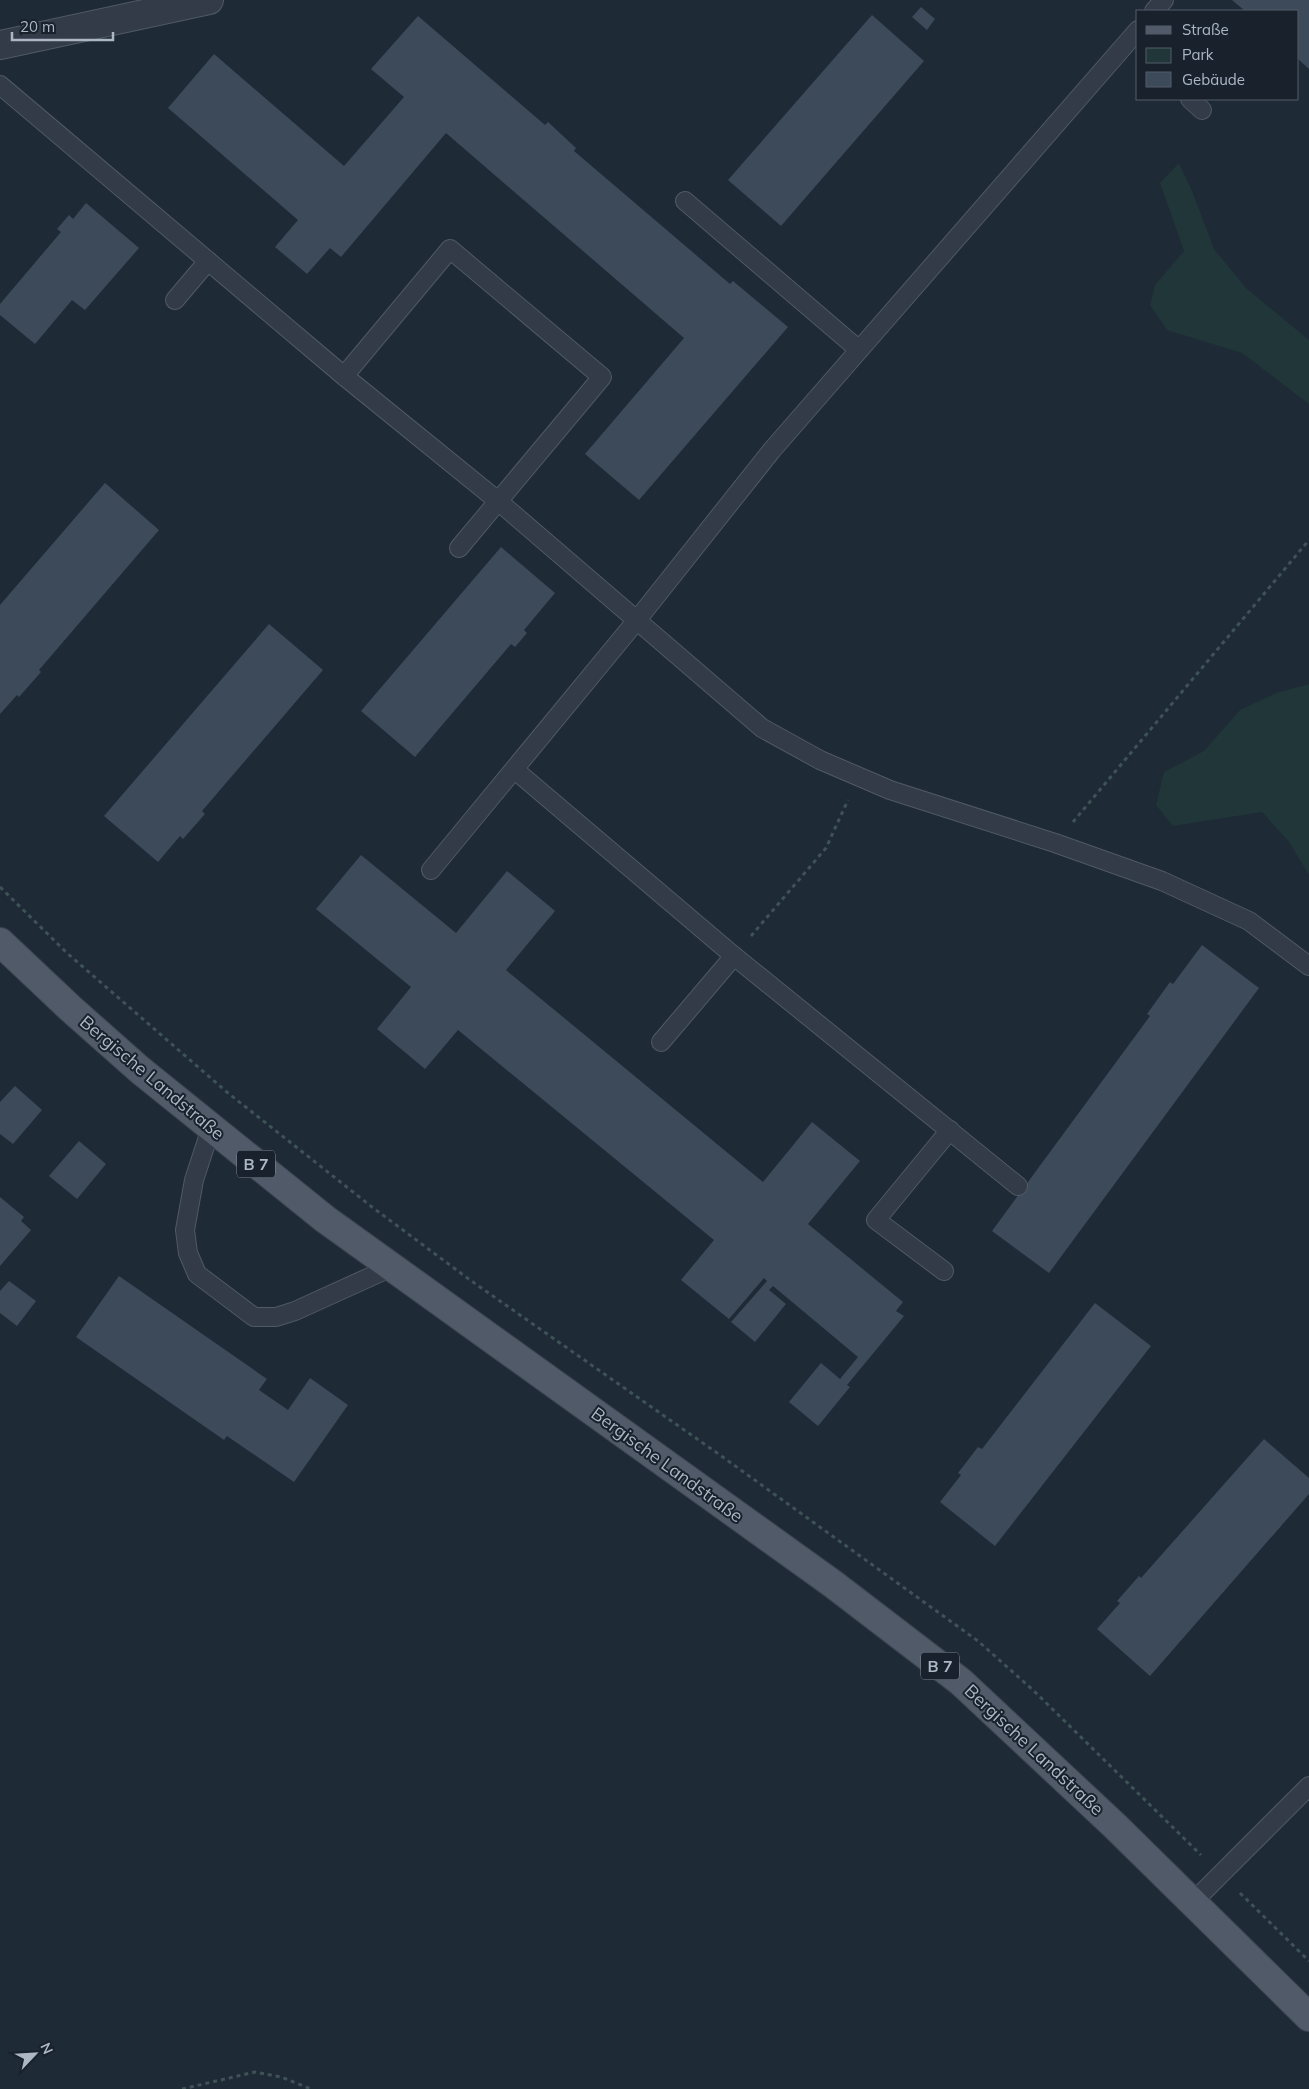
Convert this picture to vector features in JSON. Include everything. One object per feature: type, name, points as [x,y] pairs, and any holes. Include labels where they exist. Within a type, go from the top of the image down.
[{"type":"main road","name":"Bergische Landstraße","points":[[0,942],[140,1070],[325,1219],[833,1584],[914,1644],[961,1682],[1016,1732],[1309,2017]]},
{"type":"street","points":[[0,45],[208,0]]},
{"type":"lane","points":[[1155,10],[1164,0]]},
{"type":"lane","points":[[431,870],[637,620],[772,450],[858,349],[1134,40]]},
{"type":"lane","points":[[0,85],[344,376],[498,502],[762,728],[820,760],[890,790],[1055,843],[1162,881],[1249,921],[1309,966]]},
{"type":"lane","points":[[686,201],[858,349]]},
{"type":"lane","points":[[344,376],[450,249],[602,377],[459,548]]},
{"type":"lane","points":[[174,300],[208,261]]},
{"type":"lane","points":[[515,770],[734,956],[1018,1186]]},
{"type":"lane","points":[[661,1042],[734,956]]},
{"type":"lane","points":[[211,1128],[194,1180],[185,1230],[188,1253],[197,1274],[254,1317],[276,1317],[295,1311],[392,1267]]},
{"type":"lane","points":[[944,1271],[876,1220],[950,1130]]},
{"type":"lane","points":[[1192,1903],[1309,1786]]},
{"type":"path","points":[[1055,843],[1309,540]]},
{"type":"path","points":[[734,956],[826,848],[859,777]]},
{"type":"path","points":[[182,2089],[255,2072],[281,2078],[311,2089]]},
{"type":"green space","points":[[1179,163],[1214,249],[1246,288],[1309,340],[1309,404],[1242,353],[1167,330],[1150,305],[1155,285],[1184,251],[1160,183]]},
{"type":"green space","points":[[1309,684],[1309,875],[1289,842],[1262,812],[1173,826],[1156,805],[1164,772],[1204,751],[1240,710],[1276,693]]},
{"type":"building","points":[[1232,0],[1309,0],[1309,69],[1299,60],[1299,10],[1244,10]]},
{"type":"building","points":[[921,7],[935,19],[927,30],[912,17]]},
{"type":"building","points":[[872,15],[924,61],[781,226],[728,180]]},
{"type":"building","points":[[418,16],[545,125],[548,122],[576,148],[574,151],[730,284],[733,281],[788,327],[639,500],[585,454],[684,338],[446,133],[341,257],[330,248],[307,274],[275,247],[298,220],[168,108],[214,54],[344,166],[404,97],[371,69]]},
{"type":"building","points":[[86,203],[139,248],[85,310],[72,300],[35,344],[0,315],[0,304],[61,232],[57,229],[69,215],[73,219]]},
{"type":"building","points":[[105,483],[159,530],[39,670],[41,672],[19,697],[17,695],[0,714],[0,605]]},
{"type":"building","points":[[501,547],[555,593],[524,630],[527,633],[515,647],[511,644],[415,757],[361,711]]},
{"type":"building","points":[[269,624],[323,670],[202,811],[205,814],[183,839],[180,836],[158,862],[104,816]]},
{"type":"building","points":[[361,855],[456,933],[507,871],[555,911],[506,970],[763,1182],[812,1122],[860,1161],[808,1224],[903,1302],[896,1311],[904,1316],[847,1385],[850,1387],[818,1426],[789,1402],[821,1363],[840,1379],[858,1357],[773,1286],[769,1290],[786,1304],[755,1342],[731,1322],[767,1281],[764,1278],[729,1319],[681,1280],[714,1240],[458,1030],[425,1069],[377,1029],[411,987],[316,909]]},
{"type":"building","points":[[1202,945],[1259,988],[1049,1273],[992,1231],[1150,1016],[1147,1014],[1170,982],[1173,984]]},
{"type":"building","points":[[15,1086],[42,1110],[13,1144],[0,1134],[0,1102]]},
{"type":"building","points":[[79,1141],[106,1164],[77,1199],[49,1176]]},
{"type":"building","points":[[0,1197],[24,1217],[21,1221],[31,1230],[0,1266]]},
{"type":"building","points":[[119,1276],[267,1379],[259,1390],[288,1410],[310,1378],[348,1405],[294,1482],[227,1436],[224,1440],[76,1337]]},
{"type":"building","points":[[9,1281],[36,1301],[17,1326],[0,1313],[0,1291]]},
{"type":"building","points":[[1095,1303],[1151,1346],[995,1546],[940,1502],[961,1475],[958,1473],[978,1447],[982,1449]]},
{"type":"building","points":[[1264,1439],[1309,1478],[1309,1494],[1150,1676],[1097,1629],[1120,1603],[1117,1601],[1139,1576],[1141,1578]]}]
